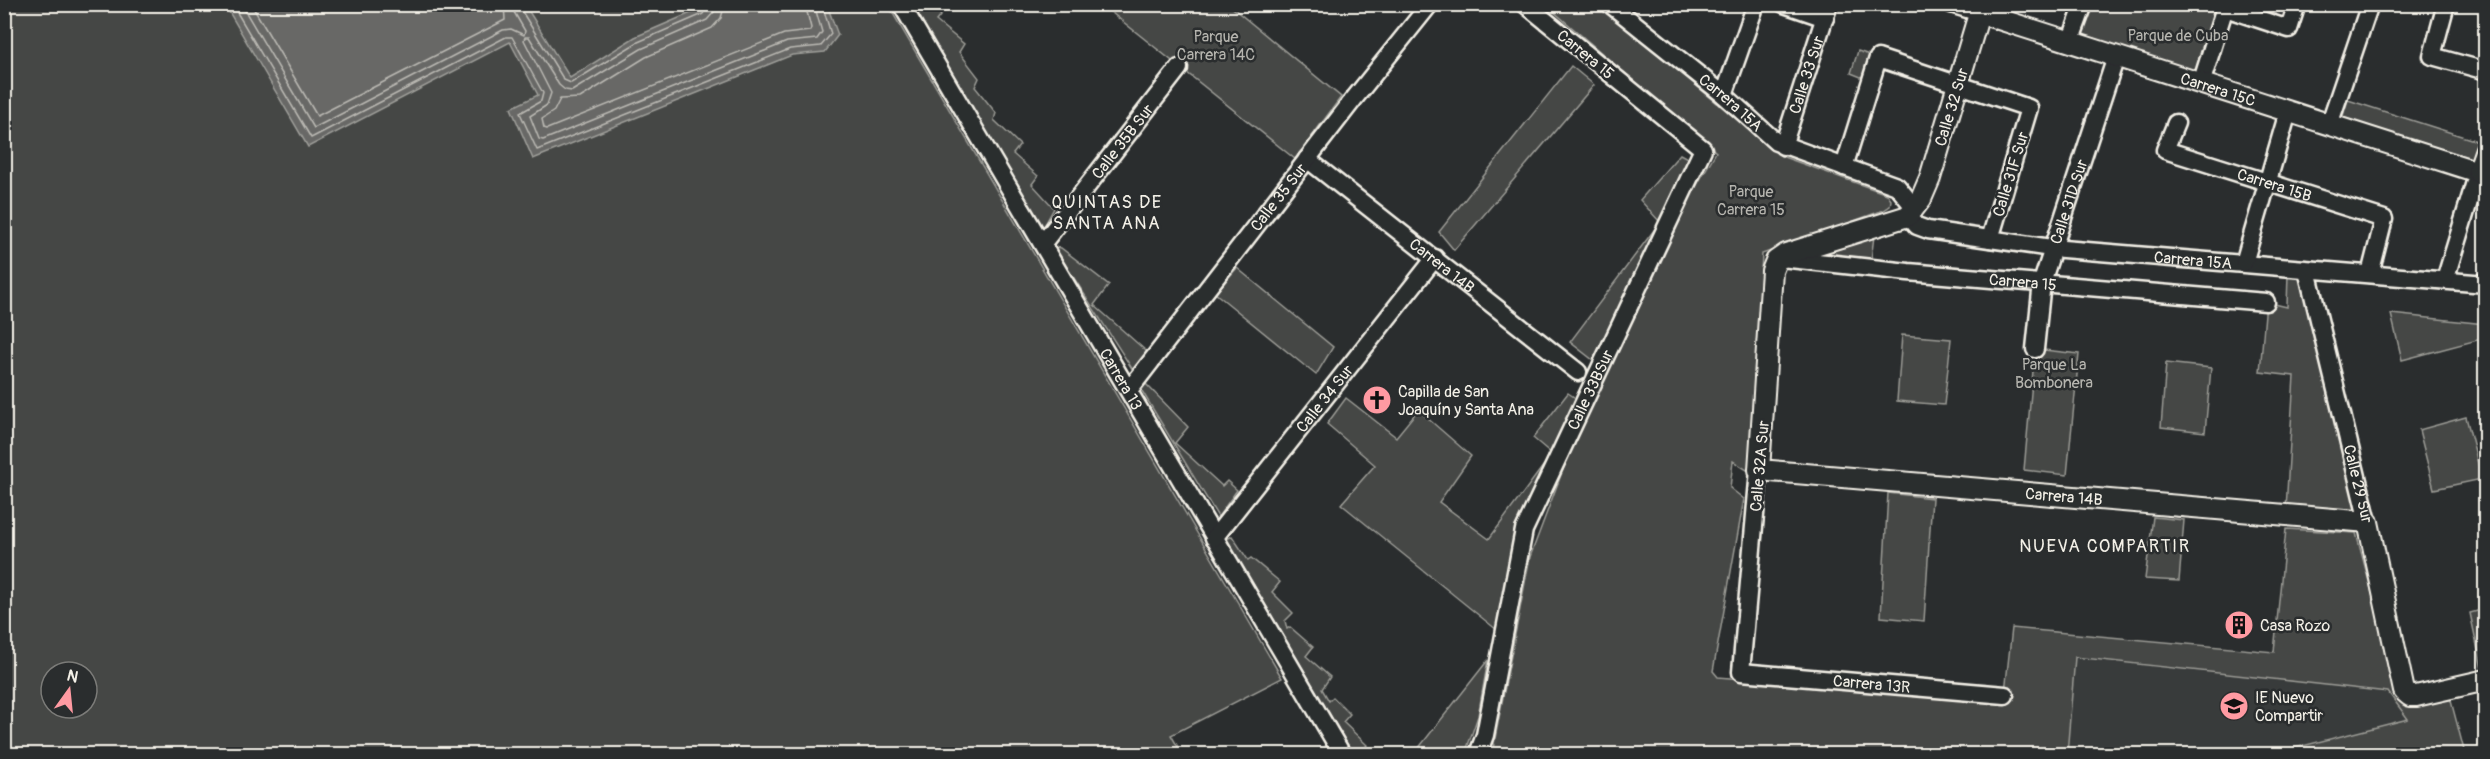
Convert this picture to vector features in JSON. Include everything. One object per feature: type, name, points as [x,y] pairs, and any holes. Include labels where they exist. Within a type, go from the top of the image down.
[{"type":"street","name":"Carrera 13","points":[[902,4],[1342,754]]},
{"type":"street","name":"Calle 35 Sur","points":[[1129,390],[1430,4]]},
{"type":"street","name":"Carrera 15","points":[[1525,4],[1703,148]]},
{"type":"street","name":"Carrera 15A","points":[[1610,4],[1724,95],[1782,146],[1897,186],[1917,226],[1928,230],[2052,248],[2486,284]]},
{"type":"street","points":[[1724,95],[1756,4]]},
{"type":"street","points":[[1784,4],[1827,11]]},
{"type":"street","name":"Carrera 15C","points":[[1951,4],[1981,9],[2070,42],[2482,175]]},
{"type":"street","points":[[2070,42],[2084,4]]},
{"type":"street","points":[[2201,84],[2225,6],[2289,29],[2297,4]]},
{"type":"street","points":[[2330,125],[2370,4]]},
{"type":"street","points":[[2446,4],[2432,56],[2486,71]]},
{"type":"street","name":"Calle 32 Sur","points":[[1911,211],[1925,191],[1930,178],[1981,9]]},
{"type":"street","name":"Calle 33 Sur","points":[[1782,146],[1827,11]]},
{"type":"street","name":"Calle 31D Sur","points":[[2035,349],[2042,282],[2116,57]]},
{"type":"street","points":[[1844,167],[1878,58],[1957,83]]},
{"type":"street","name":"Calle 35B Sur","points":[[1043,243],[1179,68]]},
{"type":"street","name":"Calle 31F Sur","points":[[1957,83],[2029,108],[1990,239]]},
{"type":"street","points":[[2244,263],[2288,112]]},
{"type":"street","name":"Carrera 15B","points":[[2176,123],[2165,150],[2384,219],[2370,274]]},
{"type":"street","name":"Calle 33BSur","points":[[1478,754],[1485,735],[1524,530],[1703,148]]},
{"type":"street","points":[[2445,280],[2482,175],[2486,149]]},
{"type":"street","name":"Carrera 14B","points":[[1307,159],[1578,372]]},
{"type":"street","points":[[1778,260],[1786,254],[1911,211]]},
{"type":"street","name":"Calle 34 Sur","points":[[1214,538],[1435,258]]},
{"type":"street","name":"Carrera 15","points":[[1778,260],[2266,302]]},
{"type":"street","name":"Calle 32A Sur","points":[[1741,672],[1759,470],[1772,271],[1778,260]]},
{"type":"street","name":"Calle 29 Sur","points":[[2307,270],[2368,522],[2404,691],[2410,696],[2486,680]]},
{"type":"street","name":"Carrera 14B","points":[[1759,470],[2368,522]]},
{"type":"street","name":"Carrera 13R","points":[[1741,672],[2005,695]]},
{"type":"shaded area","name":"IE Nuevo Compartir","points":[[2074,657],[2388,692],[2408,719],[2271,754],[2067,754]]},
{"type":"green space","name":"Parque Carrera 15","points":[[1545,4],[1599,5],[1781,156],[1887,194],[1891,200],[1890,206],[1884,210],[1762,254],[1750,472],[1733,461],[1730,488],[1744,499],[1713,671],[1718,677],[2004,701],[2012,628],[2274,652],[2286,529],[2356,533],[2401,702],[2409,705],[2450,697],[2465,754],[2271,754],[2408,719],[2388,692],[2075,657],[2067,754],[1492,754],[1530,557],[1575,438],[1662,246],[1716,152]]},
{"type":"green space","points":[[4,5],[888,5],[1282,678],[1171,735],[1182,754],[5,754]]},
{"type":"green space","points":[[909,5],[938,5],[945,10],[936,21],[964,44],[959,52],[979,78],[975,87],[996,113],[994,120],[1020,145],[1013,154],[1038,176],[1032,184],[1054,208],[1043,228]]},
{"type":"green space","name":"Parque Carrera 14C","points":[[1102,5],[1229,5],[1341,97],[1295,159]]},
{"type":"green space","name":"Parque de Cuba","points":[[2090,5],[2219,5],[2197,72],[2081,34]]},
{"type":"green space","points":[[1858,51],[1878,58],[1871,81],[1851,73]]},
{"type":"green space","points":[[1571,66],[1594,85],[1454,250],[1439,232]]},
{"type":"green space","points":[[2348,100],[2477,141],[2471,163],[2341,122]]},
{"type":"green space","points":[[1680,154],[1691,160],[1593,360],[1570,342],[1660,222],[1640,200]]},
{"type":"green space","points":[[1874,236],[1870,268],[1802,258]]},
{"type":"green space","points":[[1054,247],[1061,248],[1109,285],[1094,305],[1154,358],[1138,378]]},
{"type":"green space","points":[[1237,268],[1333,347],[1316,375],[1215,293]]},
{"type":"green space","points":[[2288,274],[2301,275],[2361,515],[2286,509],[2294,376],[2260,372],[2266,302],[2287,307]]},
{"type":"green space","points":[[2391,314],[2485,324],[2485,338],[2402,360]]},
{"type":"green space","points":[[1902,335],[1951,339],[1944,405],[1897,401]]},
{"type":"green space","name":"Parque La Bombonera","points":[[2035,349],[2079,354],[2067,475],[2024,470]]},
{"type":"green space","points":[[2166,363],[2211,368],[2205,432],[2161,427]]},
{"type":"green space","points":[[1144,382],[1188,427],[1175,443],[1222,486],[1227,481],[1237,490],[1218,517],[1139,386]]},
{"type":"green space","points":[[1568,393],[1580,401],[1516,529],[1497,630],[1341,504],[1375,465],[1327,424],[1346,398],[1396,437],[1418,410],[1471,456],[1439,502],[1489,539],[1552,454],[1533,438]]},
{"type":"green space","points":[[2466,417],[2482,479],[2434,489],[2419,430]]},
{"type":"green space","points":[[1888,493],[1932,498],[1924,621],[1881,617]]},
{"type":"green space","points":[[2153,517],[2184,520],[2179,581],[2145,579]]},
{"type":"green space","points":[[1232,536],[1248,560],[1251,558],[1280,582],[1272,592],[1293,613],[1285,621],[1287,629],[1290,627],[1313,647],[1306,656],[1330,677],[1322,689],[1329,701],[1333,697],[1350,714],[1343,722],[1367,745],[1363,751],[1365,754],[1353,754],[1227,539]]},
{"type":"green space","points":[[2485,609],[2485,668],[2482,669],[2470,613]]},
{"type":"green space","points":[[1488,660],[1478,716],[1465,754],[1414,754]]},
{"type":"water","points":[[225,5],[525,5],[570,78],[635,37],[700,9],[704,5],[827,5],[838,35],[825,52],[792,55],[533,159],[511,108],[538,95],[510,42],[308,147]]},
{"type":"place","name":"Capilla de San Joaquín y Santa Ana","points":[[1377,400]]},
{"type":"place","name":"Casa Rozo","points":[[2239,625]]},
{"type":"place","name":"IE Nuevo Compartir","points":[[2234,706]]},
{"type":"district","name":"QUINTAS DE SANTA ANA","points":[[1107,212]]},
{"type":"district","name":"NUEVA COMPARTIR","points":[[2105,546]]}]
